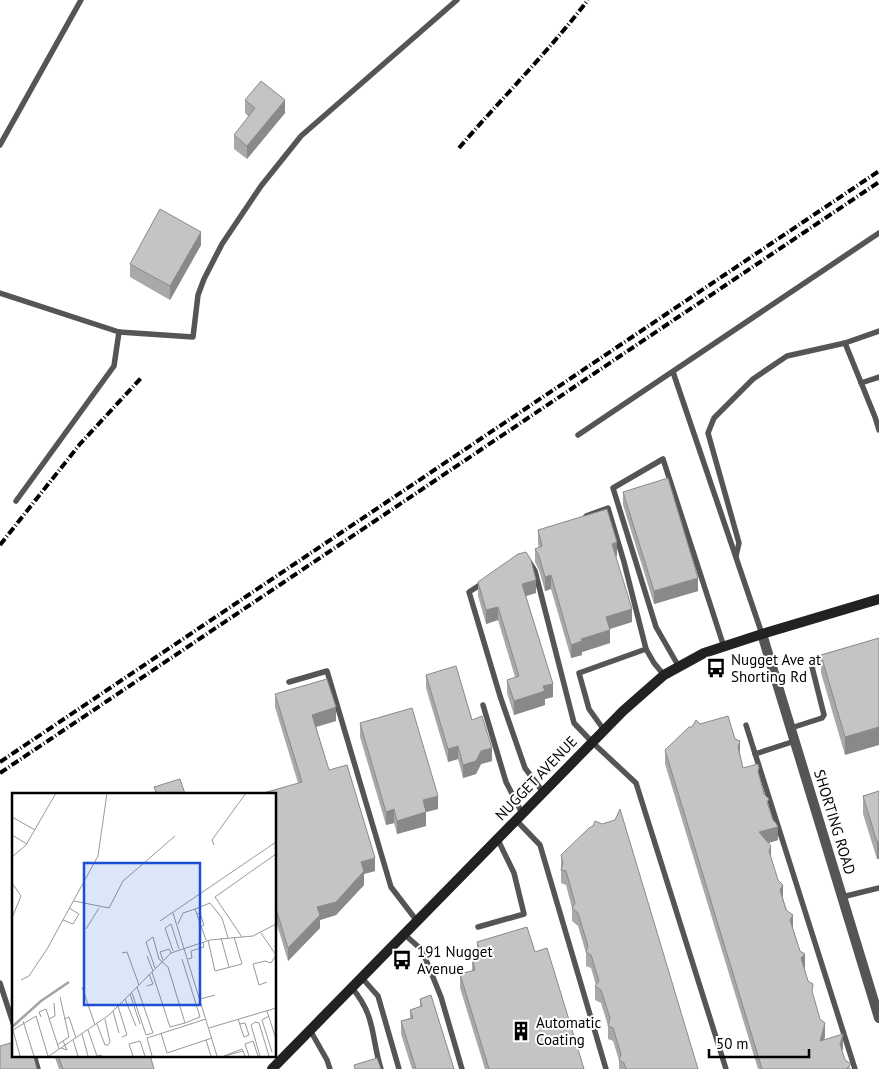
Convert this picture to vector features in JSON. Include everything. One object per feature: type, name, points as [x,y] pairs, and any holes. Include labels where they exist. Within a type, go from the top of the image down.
[{"type":"street","name":"NUGGET AVENUE","points":[[272,1069],[592,742],[623,711],[664,675],[704,653],[879,599]]},
{"type":"street","name":"SHORTING ROAD","points":[[762,634],[879,1018]]},
{"type":"lane","points":[[0,145],[81,0]]},
{"type":"lane","points":[[0,293],[120,332],[193,337],[198,295],[204,279],[222,244],[261,186],[301,136],[457,0]]},
{"type":"lane","points":[[578,435],[879,233]]},
{"type":"lane","points":[[736,556],[739,543],[708,433],[714,418],[753,379],[787,356],[845,343],[879,331]]},
{"type":"lane","points":[[16,500],[114,366],[120,332]]},
{"type":"lane","points":[[845,343],[879,430]]},
{"type":"lane","points":[[673,372],[762,634]]},
{"type":"lane","points":[[861,383],[879,376]]},
{"type":"lane","points":[[680,667],[656,627],[613,488],[663,459],[724,647]]},
{"type":"lane","points":[[583,517],[608,508],[646,649],[654,664],[664,675]]},
{"type":"lane","points":[[526,556],[535,571],[574,722],[592,742],[636,783],[726,1069]]},
{"type":"lane","points":[[486,582],[469,592],[500,696],[525,768],[543,792]]},
{"type":"lane","points":[[604,730],[589,708],[579,673],[646,649]]},
{"type":"lane","points":[[791,728],[822,718],[824,715],[812,667],[816,662],[834,657]]},
{"type":"lane","points":[[289,682],[327,672],[391,887],[417,921]]},
{"type":"lane","points":[[483,705],[506,782],[519,816],[540,845],[606,1069]]},
{"type":"lane","points":[[746,725],[855,1069]]},
{"type":"lane","points":[[755,754],[795,741]]},
{"type":"lane","points":[[478,927],[524,914],[514,872],[498,840]]},
{"type":"lane","points":[[842,897],[879,888]]},
{"type":"lane","points":[[404,934],[422,950],[441,997],[462,1069]]},
{"type":"lane","points":[[362,978],[378,996],[399,1069]]},
{"type":"lane","points":[[0,983],[12,1020]]},
{"type":"lane","points":[[352,988],[363,1001],[374,1030],[381,1069]]},
{"type":"lane","points":[[310,1030],[330,1069]]},
{"type":"lane","points":[[34,1056],[38,1069]]},
{"type":"lane","points":[[371,1064],[379,1062]]},
{"type":"building","points":[[261,81],[285,100],[247,146],[234,135],[255,108],[245,100]]},
{"type":"building","points":[[160,209],[201,232],[170,286],[130,264]]},
{"type":"building","points":[[668,478],[698,578],[654,591],[623,492]]},
{"type":"building","points":[[607,509],[617,542],[612,544],[632,609],[606,617],[610,630],[581,639],[582,641],[571,645],[551,575],[545,577],[535,549],[542,546],[538,530]]},
{"type":"building","points":[[526,552],[531,560],[536,580],[522,584],[553,684],[543,686],[545,691],[514,701],[507,680],[519,676],[498,607],[486,610],[478,582],[518,554]]},
{"type":"building","points":[[879,638],[879,727],[845,737],[821,655]]},
{"type":"building","points":[[456,666],[472,720],[482,716],[492,748],[481,751],[476,761],[463,765],[458,746],[448,749],[426,675]]},
{"type":"building","points":[[327,679],[336,707],[312,715],[329,770],[347,765],[375,858],[361,862],[364,871],[336,902],[317,907],[320,915],[288,948],[276,908],[276,793],[264,793],[302,782],[275,694]]},
{"type":"building","points":[[412,708],[438,796],[423,800],[426,812],[397,821],[394,809],[386,812],[360,723]]},
{"type":"building","points":[[728,716],[735,739],[740,741],[738,747],[743,768],[758,764],[764,794],[769,799],[767,802],[773,820],[778,827],[759,832],[771,846],[769,851],[778,880],[783,885],[780,890],[786,910],[793,915],[790,920],[800,951],[805,954],[801,958],[808,981],[813,984],[812,991],[820,1019],[825,1023],[820,1041],[843,1034],[840,1044],[845,1060],[851,1064],[848,1069],[762,1069],[665,750],[689,727],[692,727],[696,720],[700,724]]},
{"type":"building","points":[[180,779],[185,793],[152,793],[156,792],[154,787]]},
{"type":"building","points":[[879,791],[879,841],[877,842],[863,796]]},
{"type":"building","points":[[620,809],[698,1069],[626,1069],[624,1063],[619,1060],[621,1054],[613,1028],[608,1026],[610,1018],[601,990],[595,986],[599,981],[591,955],[586,952],[588,946],[578,913],[572,908],[575,903],[566,871],[561,870],[563,863],[561,855],[593,826],[595,821],[602,824],[615,820]]},
{"type":"building","name":"Automatic Coating","points":[[527,927],[535,952],[547,948],[584,1069],[489,1069],[460,974],[475,970],[472,958],[481,955],[477,942]]},
{"type":"building","points":[[431,995],[454,1069],[416,1069],[401,1021],[413,1018],[410,1010],[422,1006],[420,999]]},
{"type":"building","points":[[12,1043],[12,1056],[33,1056],[37,1069],[0,1069],[0,1046]]},
{"type":"building","points":[[58,1056],[150,1056],[154,1069],[63,1069]]},
{"type":"building","points":[[377,1058],[381,1069],[355,1069],[354,1065]]},
{"type":"railway","points":[[459,148],[588,0]]},
{"type":"railway","points":[[0,762],[879,171]]},
{"type":"railway","points":[[0,773],[879,182]]},
{"type":"railway","points":[[0,545],[80,444],[141,378]]},
{"type":"place","name":"Nugget Ave at Shorting Rd","points":[[716,668]]},
{"type":"place","name":"191 Nugget Avenue","points":[[402,960]]},
{"type":"place","name":"Automatic Coating","points":[[521,1031]]}]
